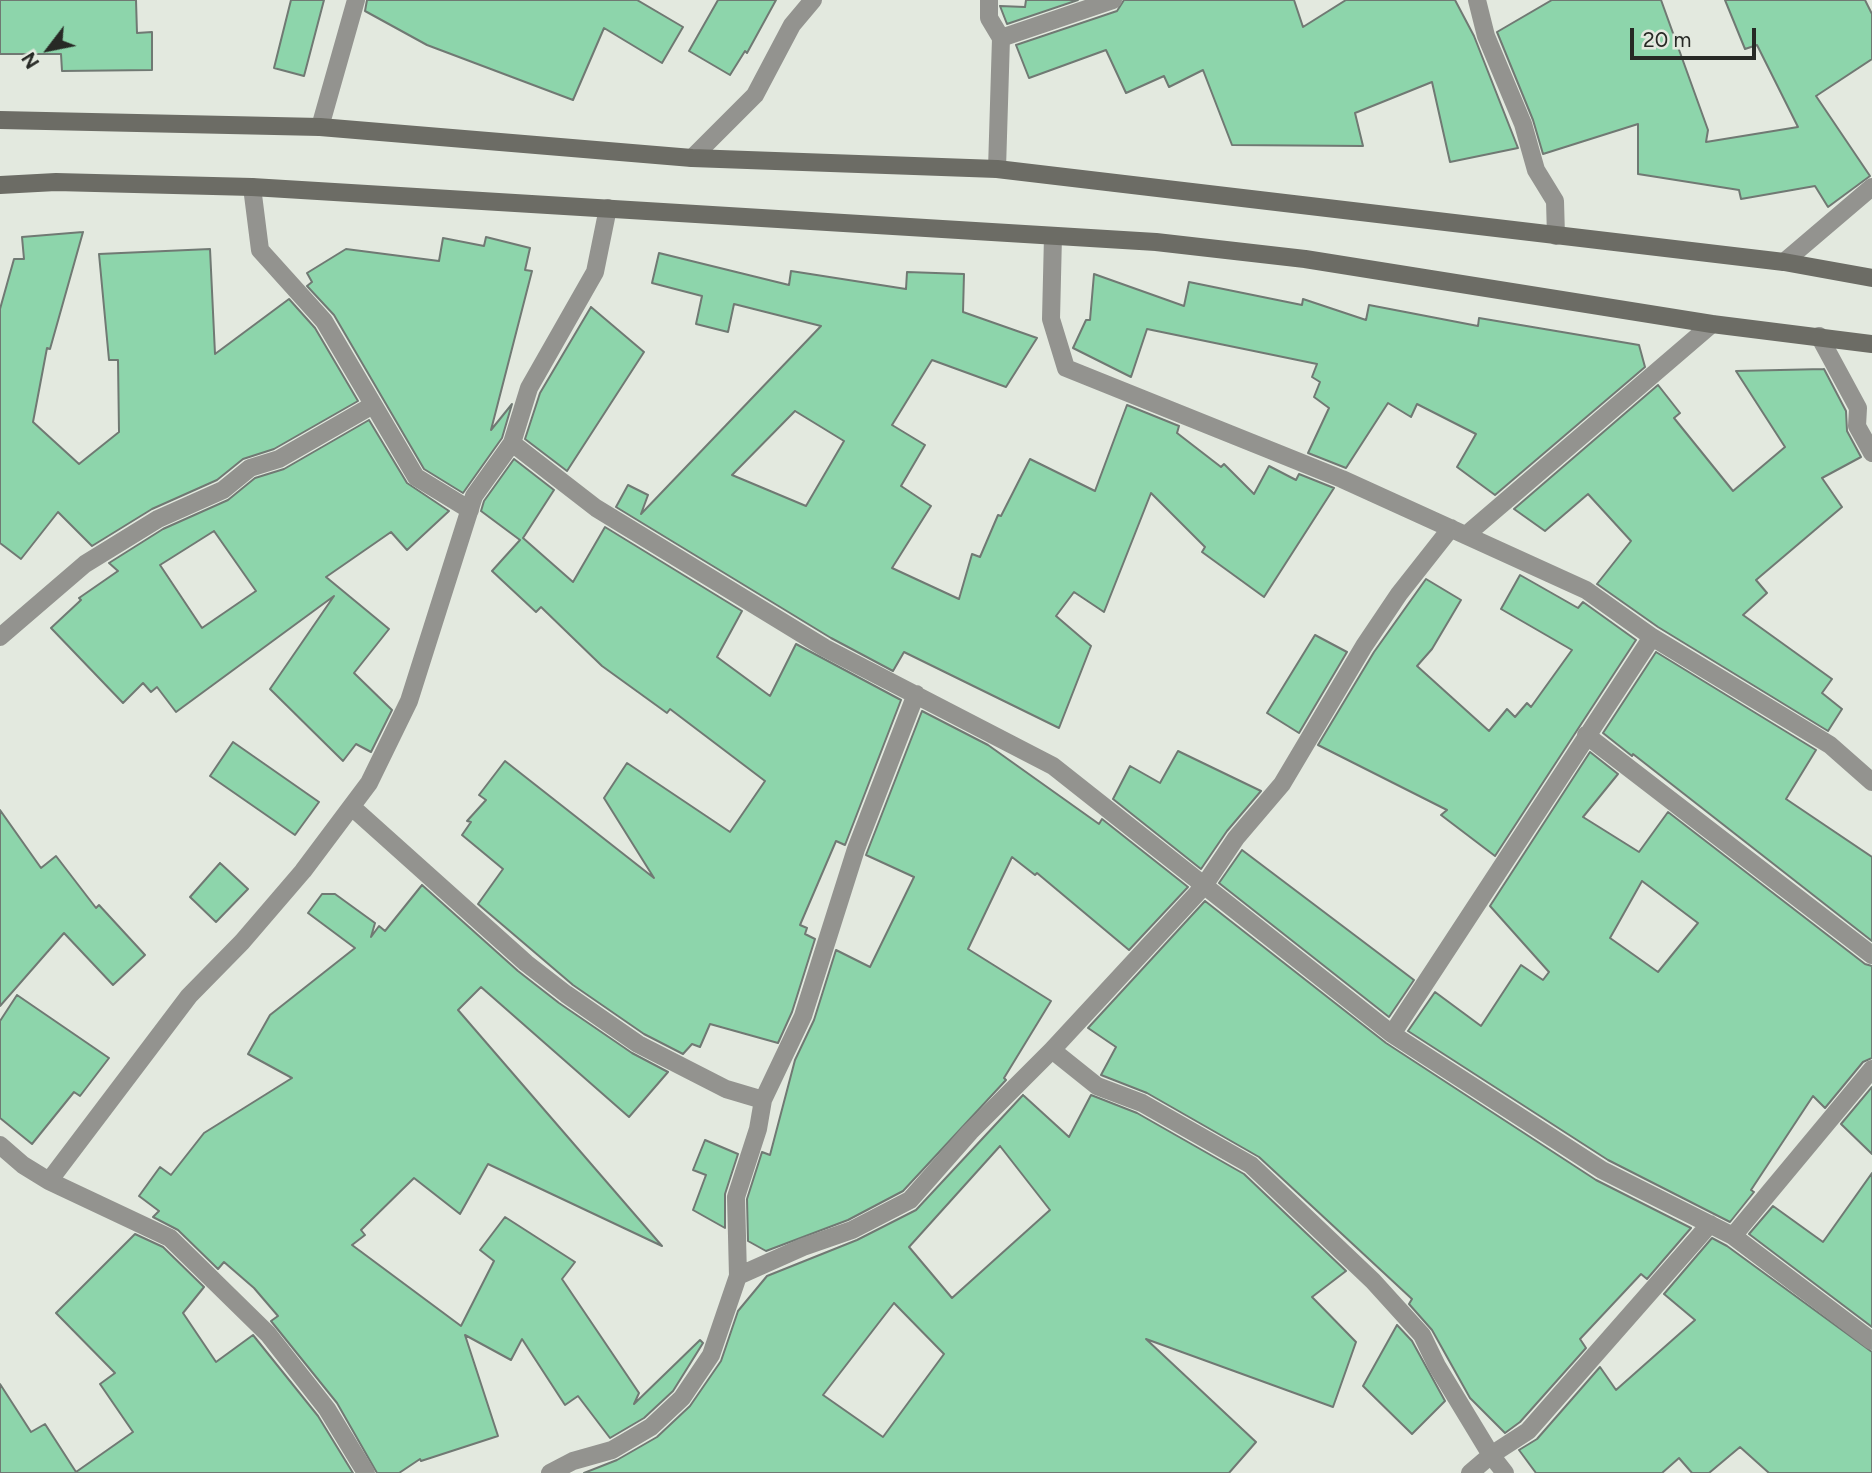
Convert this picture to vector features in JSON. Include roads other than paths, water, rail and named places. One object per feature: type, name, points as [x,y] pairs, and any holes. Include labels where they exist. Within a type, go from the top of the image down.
[{"type":"street","points":[[320,127],[356,0]]},
{"type":"street","points":[[692,158],[755,95],[792,25],[813,0]]},
{"type":"street","points":[[989,0],[989,18],[1001,38],[997,169]]},
{"type":"street","points":[[1001,38],[1113,0]]},
{"type":"street","points":[[1477,0],[1486,36],[1518,112],[1536,170],[1555,201],[1556,236]]},
{"type":"street","points":[[0,120],[320,127],[692,158],[997,169],[1784,262],[1872,278]]},
{"type":"street","points":[[0,186],[56,182],[252,187],[1156,242],[1305,259],[1712,324],[1872,344]]},
{"type":"street","points":[[252,187],[260,250],[324,321],[416,477],[470,510]]},
{"type":"street","points":[[1784,262],[1872,187]]},
{"type":"street","points":[[49,1181],[189,996],[242,942],[354,808],[389,747],[409,701],[474,496],[512,443],[529,388],[595,272],[608,208]]},
{"type":"street","points":[[1053,236],[1051,319],[1066,368],[1342,479],[1586,590],[1652,636],[1830,745],[1872,782]]},
{"type":"street","points":[[738,1276],[803,1247],[852,1230],[910,1200],[970,1132],[1052,1050],[1203,887],[1236,838],[1282,784],[1385,615],[1458,531],[1712,324]]},
{"type":"street","points":[[1819,336],[1858,408],[1857,426],[1872,453]]},
{"type":"street","points":[[0,637],[85,564],[158,519],[223,490],[250,468],[279,459],[373,405]]},
{"type":"street","points":[[512,443],[596,508],[825,648],[1053,766],[1392,1034],[1602,1170],[1733,1236],[1872,1341]]},
{"type":"street","points":[[1392,1034],[1652,636]]},
{"type":"street","points":[[550,1473],[573,1461],[612,1450],[651,1427],[682,1398],[711,1355],[738,1276],[736,1197],[758,1129],[762,1100],[803,1016],[856,849],[916,694]]},
{"type":"street","points":[[1586,736],[1872,955]]},
{"type":"street","points":[[354,808],[526,963],[566,994],[638,1044],[726,1089],[762,1100]]},
{"type":"street","points":[[1052,1050],[1097,1086],[1142,1103],[1251,1165],[1373,1281],[1422,1335],[1437,1366],[1491,1455],[1505,1473]]},
{"type":"street","points":[[1733,1236],[1872,1069]]},
{"type":"street","points":[[0,1145],[23,1165],[49,1181],[170,1238],[268,1334],[327,1409],[366,1473]]},
{"type":"street","points":[[1470,1473],[1491,1455],[1528,1431],[1710,1224]]}]
